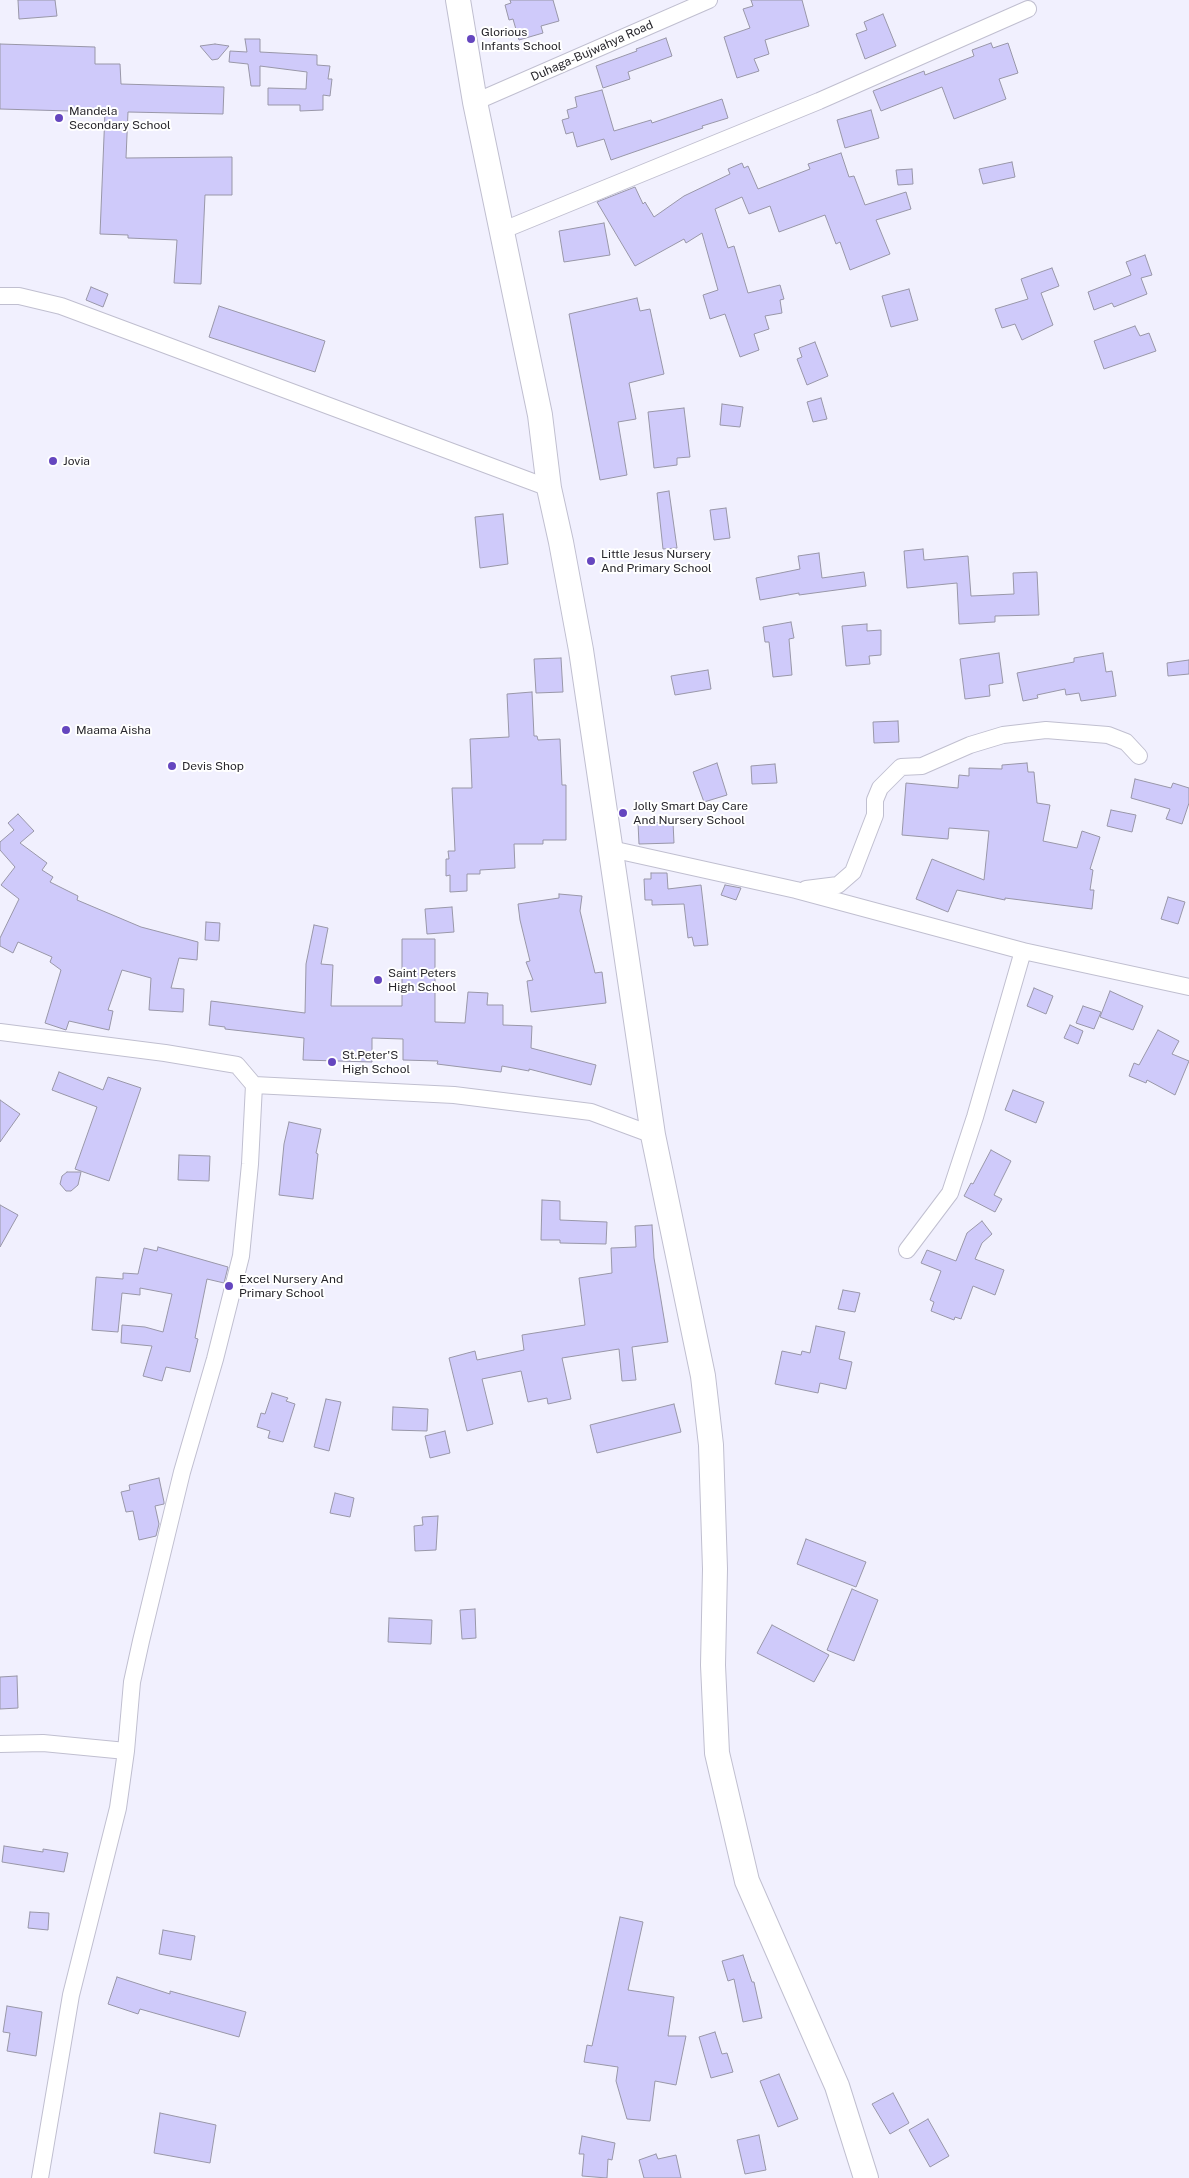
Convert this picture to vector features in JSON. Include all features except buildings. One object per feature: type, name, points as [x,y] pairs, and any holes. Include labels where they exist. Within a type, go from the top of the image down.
[{"type":"street","points":[[458,0],[475,102],[540,415],[549,488],[581,650],[652,1135],[702,1376],[711,1445],[715,1569],[713,1665],[717,1753],[746,1881],[837,2086],[866,2178]]},
{"type":"street","name":"Duhaga-Bujwahya Road","points":[[475,102],[709,0]]},
{"type":"street","points":[[501,231],[819,101],[1028,9]]},
{"type":"street","points":[[0,296],[19,296],[61,306],[549,488]]},
{"type":"street","points":[[796,890],[838,885],[847,878],[858,861],[876,815],[875,800],[880,788],[901,767],[922,766],[970,745],[1003,735],[1046,730],[1108,735],[1126,742],[1139,756]]},
{"type":"street","points":[[611,849],[796,890],[1023,951],[1189,987]]},
{"type":"street","points":[[906,1250],[950,1193],[975,1117],[1023,951]]},
{"type":"street","points":[[0,1032],[164,1053],[236,1065],[254,1085],[250,1164],[241,1256],[217,1350],[182,1472],[132,1682],[126,1752],[118,1808],[72,1995],[40,2178]]},
{"type":"street","points":[[254,1085],[454,1095],[591,1112],[652,1135]]},
{"type":"street","points":[[0,1744],[43,1743],[126,1752]]},
{"type":"place","name":"Glorious Infants School","points":[[471,39]]},
{"type":"place","name":"Mandela Secondary School","points":[[59,118]]},
{"type":"place","name":"Jovia","points":[[53,461]]},
{"type":"place","name":"Little Jesus Nursery And Primary School","points":[[591,561]]},
{"type":"place","name":"Maama Aisha","points":[[66,730]]},
{"type":"place","name":"Devis Shop","points":[[172,766]]},
{"type":"place","name":"Jolly Smart Day Care And Nursery School","points":[[623,813]]},
{"type":"place","name":"Saint Peters High School","points":[[378,980]]},
{"type":"place","name":"St.Peter'S High School","points":[[332,1062]]},
{"type":"place","name":"Excel Nursery And Primary School","points":[[229,1286]]}]
